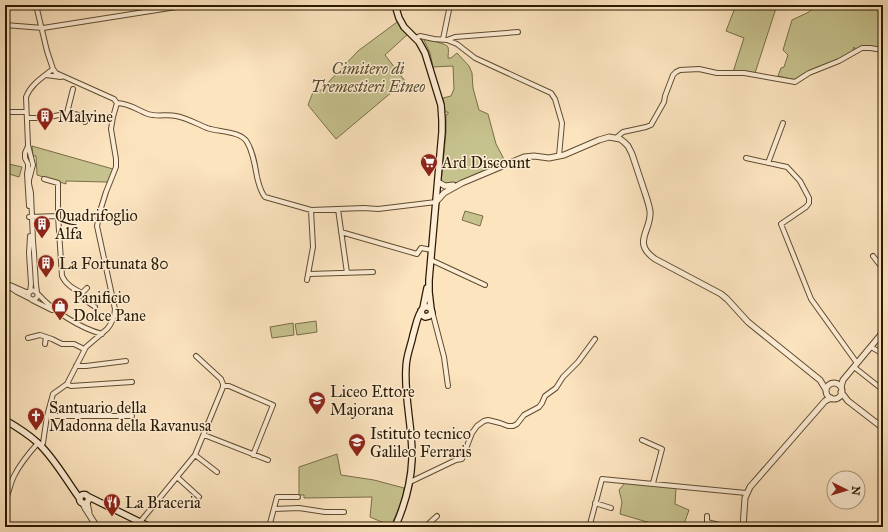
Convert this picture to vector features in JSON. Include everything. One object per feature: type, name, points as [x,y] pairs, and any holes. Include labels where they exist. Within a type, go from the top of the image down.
[{"type":"main road","points":[[395,5],[399,18],[404,27],[422,46],[441,105],[442,132],[429,280],[431,315],[420,321],[413,336]]},
{"type":"main road","points":[[395,527],[410,482],[412,457],[412,441],[405,380],[406,359],[422,310],[429,280]]},
{"type":"main road","points":[[422,310],[426,306],[431,310]]},
{"type":"main road","points":[[422,310],[422,315],[427,317]]},
{"type":"main road","points":[[5,420],[40,445],[48,453],[66,479],[85,499],[106,506],[150,527]]},
{"type":"street","points":[[36,5],[47,51],[53,69],[56,72],[114,99],[117,103],[127,104],[148,114],[175,116],[207,128],[240,135],[247,141],[251,151],[263,196],[311,210],[364,208],[378,209],[436,202],[444,193],[462,183],[524,157],[534,156],[549,158],[569,153],[605,138],[620,139],[630,149],[648,203],[650,214],[644,241],[644,246],[648,254],[654,259],[721,294],[748,322],[820,380],[827,383],[838,384],[848,401],[883,428]]},
{"type":"street","points":[[5,25],[41,28],[189,5]]},
{"type":"street","points":[[445,40],[450,5]]},
{"type":"street","points":[[29,27],[35,24],[39,17]]},
{"type":"street","points":[[445,40],[455,37],[518,32]]},
{"type":"street","points":[[416,38],[420,36],[445,40],[457,44],[475,58],[552,93],[556,99],[562,123],[559,156]]},
{"type":"street","points":[[616,138],[623,132],[651,125],[664,102],[673,75],[680,70],[699,69],[717,73],[744,73],[795,82],[809,72],[839,61],[862,48],[883,50]]},
{"type":"street","points":[[31,299],[29,295],[31,284],[29,253],[31,193],[28,182],[28,168],[25,153],[28,146],[26,97],[35,83],[53,69]]},
{"type":"street","points":[[46,75],[66,77]]},
{"type":"street","points":[[67,113],[73,89]]},
{"type":"street","points":[[5,500],[14,475],[27,455],[43,443],[47,416],[54,394],[66,384],[71,377],[84,349],[110,325],[115,313],[98,230],[98,222],[106,192],[116,167],[111,129],[117,103]]},
{"type":"street","points":[[5,112],[26,112]]},
{"type":"street","points":[[27,118],[43,118],[67,113],[77,115],[84,119],[85,122]]},
{"type":"street","points":[[768,163],[783,123]]},
{"type":"street","points":[[746,158],[787,167],[800,180],[809,198],[809,203],[806,207],[781,224],[811,299],[855,365],[883,390]]},
{"type":"street","points":[[44,179],[58,183],[58,216],[62,276],[64,281],[72,288],[82,293],[84,299],[95,307]]},
{"type":"street","points":[[444,193],[437,188],[442,185],[449,186],[462,183]]},
{"type":"street","points":[[338,209],[347,273]]},
{"type":"street","points":[[307,280],[313,247],[311,210]]},
{"type":"street","points":[[30,217],[58,216]]},
{"type":"street","points":[[30,217],[38,293],[43,300],[59,313]]},
{"type":"street","points":[[341,232],[417,254],[421,248],[432,250]]},
{"type":"street","points":[[873,256],[883,269]]},
{"type":"street","points":[[430,260],[485,286]]},
{"type":"street","points":[[309,274],[373,272]]},
{"type":"street","points":[[5,283],[17,292],[88,329],[102,334]]},
{"type":"street","points":[[5,283],[26,292],[34,290],[38,293]]},
{"type":"street","points":[[82,293],[87,288]]},
{"type":"street","points":[[31,299],[36,298],[38,293]]},
{"type":"street","points":[[431,310],[444,357],[448,386]]},
{"type":"street","points":[[427,317],[437,328]]},
{"type":"street","points":[[837,398],[840,395],[843,380],[883,332]]},
{"type":"street","points":[[28,338],[40,335],[62,344],[74,344],[84,349]]},
{"type":"street","points":[[45,344],[46,337]]},
{"type":"street","points":[[410,482],[456,460],[462,459],[472,432],[484,420],[513,426],[517,424],[524,414],[539,407],[544,396],[556,388],[563,377],[578,362],[595,339]]},
{"type":"street","points":[[871,347],[883,354]]},
{"type":"street","points":[[140,522],[195,455],[223,387],[222,379],[218,374],[196,356]]},
{"type":"street","points":[[76,366],[126,361]]},
{"type":"street","points":[[820,380],[828,396],[831,398]]},
{"type":"street","points":[[825,401],[828,385],[843,380]]},
{"type":"street","points":[[66,384],[71,386],[132,382]]},
{"type":"street","points":[[223,387],[229,386],[273,405],[253,454]]},
{"type":"street","points":[[743,527],[744,498],[750,487],[825,401],[831,398],[837,398],[848,401]]},
{"type":"street","points":[[47,416],[132,416]]},
{"type":"street","points":[[204,435],[268,460]]},
{"type":"street","points":[[642,440],[662,449],[653,483]]},
{"type":"street","points":[[195,455],[217,472]]},
{"type":"street","points":[[177,477],[199,497]]},
{"type":"street","points":[[592,527],[590,524],[602,478],[746,493]]},
{"type":"street","points":[[269,527],[277,497],[298,497]]},
{"type":"street","points":[[85,499],[90,517],[97,527]]},
{"type":"street","points":[[596,503],[611,508]]},
{"type":"street","points":[[274,509],[299,508],[325,512],[344,512]]},
{"type":"street","points":[[425,527],[437,516]]},
{"type":"street","points":[[707,516],[707,525],[727,527]]},
{"type":"green space","points":[[736,5],[777,5],[755,73],[733,72],[744,38],[726,31]]},
{"type":"green space","points":[[808,5],[883,5],[883,49],[862,47],[855,49],[854,47],[852,52],[838,60],[809,71],[795,80],[778,76],[781,68],[784,67],[788,55],[783,50],[792,20],[809,12],[812,9]]},
{"type":"green space","name":"Cimitero di Tremestieri Etneo","points":[[397,22],[408,34],[385,55],[405,81],[336,139],[308,105],[315,87],[320,91],[358,51]]},
{"type":"green space","points":[[425,39],[447,46],[448,58],[451,58],[457,53],[469,66],[472,73],[473,88],[479,110],[488,114],[496,144],[505,161],[456,183],[448,185],[441,182],[446,132],[446,115],[448,114],[448,112],[445,112],[443,98],[451,96],[454,89],[453,66],[433,67],[430,53],[424,40]]},
{"type":"green space","points":[[32,146],[113,169],[108,182],[66,181],[66,184],[37,175],[36,156],[33,156]]},
{"type":"green space","points":[[9,164],[22,167],[19,177],[6,173]]},
{"type":"green space","points":[[465,211],[483,216],[480,226],[462,220]]},
{"type":"green space","points":[[316,321],[317,332],[297,335],[295,324]]},
{"type":"green space","points":[[293,323],[294,335],[272,338],[270,327]]},
{"type":"green space","points":[[337,454],[341,475],[374,480],[404,488],[401,502],[391,526],[370,517],[372,497],[304,498],[304,495],[299,495],[299,467]]},
{"type":"green space","points":[[625,483],[676,488],[675,504],[689,510],[683,527],[664,527],[620,514],[622,502],[619,490]]},
{"type":"place","name":"Malvine","points":[[45,131]]},
{"type":"place","name":"Ard Discount","points":[[429,177]]},
{"type":"place","name":"Quadrifoglio Alfa","points":[[42,239]]},
{"type":"place","name":"La Fortunata 80","points":[[46,278]]},
{"type":"place","name":"Panificio Dolce Pane","points":[[60,321]]},
{"type":"place","name":"Liceo Ettore Majorana","points":[[317,415]]},
{"type":"place","name":"Santuario della Madonna della Ravanusa","points":[[36,431]]},
{"type":"place","name":"Istituto tecnico Galileo Ferraris","points":[[357,457]]},
{"type":"place","name":"La Braceria","points":[[112,517]]}]
